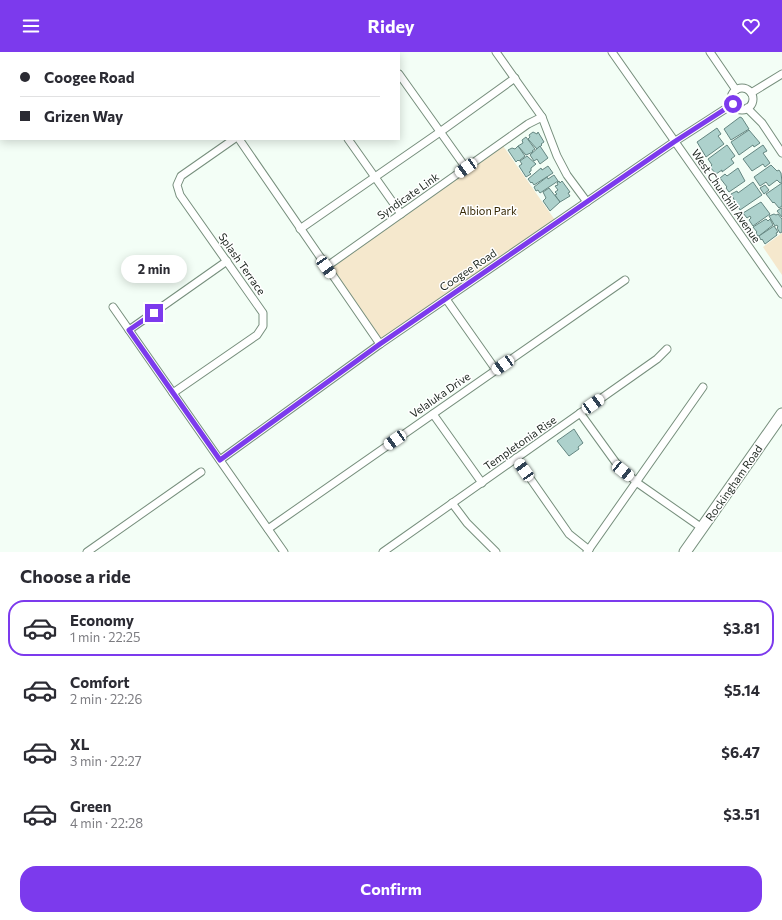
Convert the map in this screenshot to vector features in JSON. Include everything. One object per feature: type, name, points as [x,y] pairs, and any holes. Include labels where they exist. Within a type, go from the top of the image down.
[{"type":"main road","name":"Rockingham Road","points":[[685,552],[782,414]]},
{"type":"street","points":[[496,52],[542,117],[557,156],[567,175],[587,202]]},
{"type":"street","name":"West Churchill Avenue","points":[[612,52],[782,294]]},
{"type":"street","points":[[710,52],[736,90]]},
{"type":"street","points":[[751,93],[782,74]]},
{"type":"street","points":[[400,75],[466,168]]},
{"type":"street","points":[[300,229],[515,78]]},
{"type":"street","points":[[744,88],[751,93],[752,102],[748,108],[739,109],[733,104],[731,100],[732,95],[736,90],[744,88]]},
{"type":"street","name":"Coogee Road","points":[[220,460],[380,344],[674,142],[733,104]]},
{"type":"street","points":[[748,108],[762,123],[782,153]]},
{"type":"street","name":"Syndicate Link","points":[[326,267],[528,124],[542,117]]},
{"type":"street","name":"Splash Terrace","points":[[173,392],[257,335],[263,326],[263,313],[180,195],[177,185],[181,176],[233,140]]},
{"type":"street","points":[[240,140],[380,344]]},
{"type":"street","points":[[349,140],[401,214]]},
{"type":"street","points":[[129,330],[226,260]]},
{"type":"street","name":"Velaluka Drive","points":[[268,529],[625,280]]},
{"type":"street","points":[[446,299],[496,370]]},
{"type":"street","points":[[113,307],[284,552]]},
{"type":"street","name":"Templetonia Rise","points":[[383,552],[657,359],[668,349]]},
{"type":"street","points":[[516,458],[569,534],[588,551],[702,387]]},
{"type":"street","points":[[580,413],[614,462],[636,482],[702,528]]},
{"type":"street","points":[[433,414],[482,483]]},
{"type":"street","points":[[87,552],[201,472]]},
{"type":"street","points":[[452,503],[467,523],[496,552]]},
{"type":"green space","name":"Albion Park","points":[[501,143],[557,223],[380,344],[326,267]]},
{"type":"green space","points":[[782,233],[782,275],[763,247]]},
{"type":"building","points":[[740,117],[749,129],[731,140],[724,129]]},
{"type":"building","points":[[717,128],[721,134],[718,136],[724,144],[706,157],[697,142]]},
{"type":"building","points":[[749,130],[760,143],[754,147],[753,145],[739,155],[731,142]]},
{"type":"building","points":[[533,132],[537,134],[538,132],[544,142],[537,149],[528,139],[530,137],[529,135]]},
{"type":"building","points":[[526,137],[535,149],[532,151],[533,152],[526,155],[518,146],[523,143],[522,140]]},
{"type":"building","points":[[727,145],[735,156],[731,159],[734,163],[722,172],[722,170],[716,174],[710,167],[712,165],[708,159]]},
{"type":"building","points":[[763,145],[767,151],[763,153],[770,163],[765,167],[763,164],[752,171],[743,159]]},
{"type":"building","points":[[518,146],[525,156],[516,162],[508,150],[512,148],[515,149]]},
{"type":"building","points":[[540,146],[548,158],[540,164],[537,159],[534,161],[530,155]]},
{"type":"building","points":[[527,156],[536,164],[529,172],[531,174],[526,177],[519,166],[522,164],[520,161]]},
{"type":"building","points":[[771,165],[781,173],[782,182],[780,183],[777,180],[769,186],[766,182],[760,186],[754,177]]},
{"type":"building","points":[[548,166],[553,173],[534,185],[532,182],[531,183],[528,179],[541,168],[542,170]]},
{"type":"building","points":[[738,168],[745,181],[729,192],[720,178],[725,174],[727,176]]},
{"type":"building","points":[[554,175],[558,181],[540,193],[538,190],[536,191],[534,187],[547,177],[548,179]]},
{"type":"building","points":[[559,181],[560,183],[562,181],[570,192],[568,193],[570,196],[560,202],[555,195],[557,194],[555,192],[558,190],[555,186],[558,185],[557,183]]},
{"type":"building","points":[[753,182],[762,195],[740,210],[731,194],[737,191],[738,193]]},
{"type":"building","points":[[782,183],[782,206],[779,208],[766,194]]},
{"type":"building","points":[[765,185],[769,190],[764,194],[760,188]]},
{"type":"building","points":[[549,188],[560,202],[550,211],[543,201],[546,198],[543,192]]},
{"type":"building","points":[[761,202],[770,214],[753,226],[749,220],[751,218],[750,216],[747,218],[743,213]]},
{"type":"building","points":[[782,208],[782,217],[777,211]]},
{"type":"building","points":[[778,214],[782,219],[782,232],[780,233],[777,225],[775,226],[769,216]]},
{"type":"building","points":[[766,219],[768,221],[770,219],[773,225],[759,236],[753,227]]},
{"type":"building","points":[[774,226],[778,232],[776,233],[777,235],[765,244],[759,236]]},
{"type":"building","points":[[574,429],[583,443],[578,447],[579,449],[569,456],[557,441]]},
{"type":"route","points":[[154,313],[129,330],[220,460],[380,344],[674,142],[733,104]]}]
